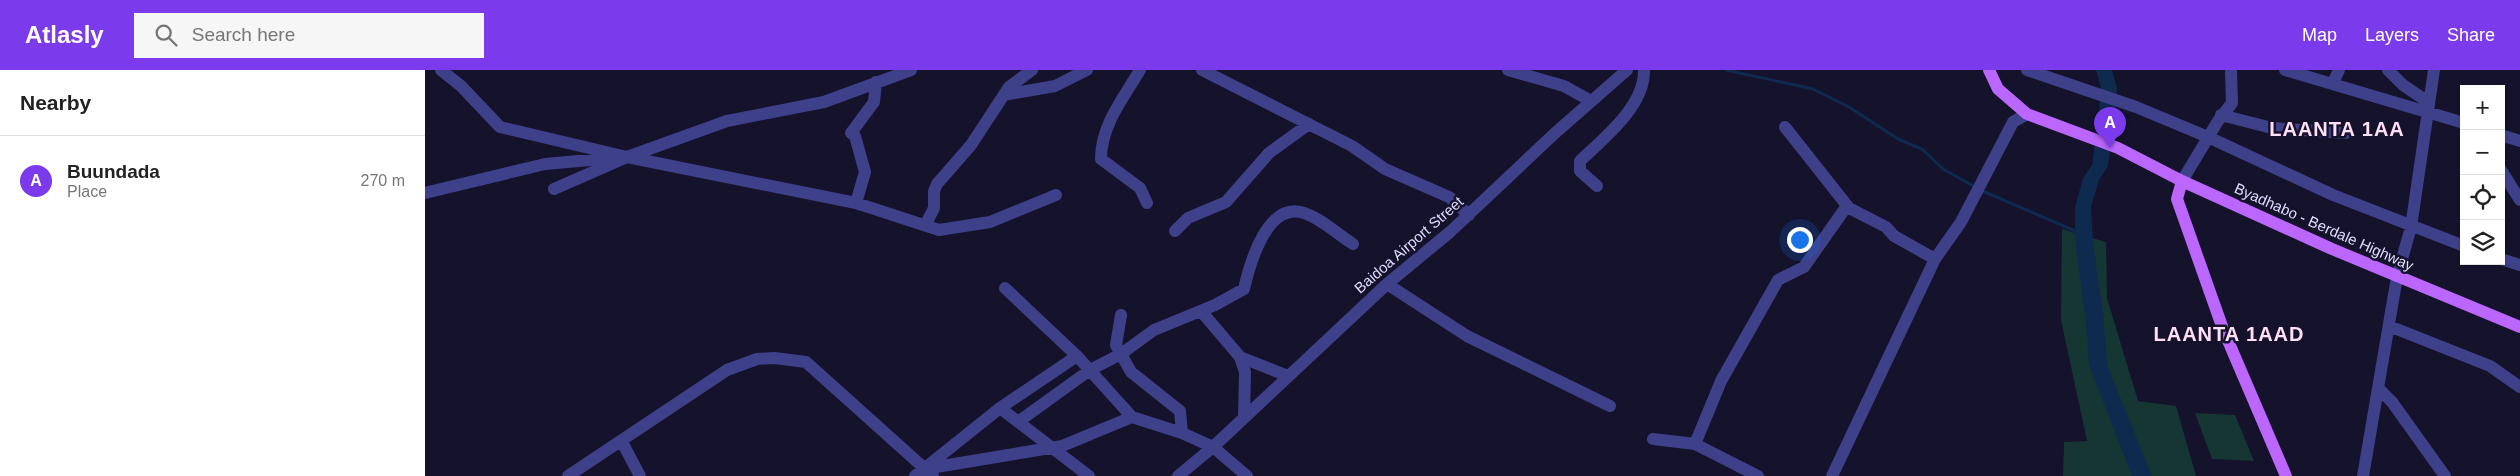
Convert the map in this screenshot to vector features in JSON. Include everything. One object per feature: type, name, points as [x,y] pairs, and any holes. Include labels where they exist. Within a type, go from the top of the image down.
[{"type":"main road","points":[[1989,70],[1999,89],[2027,114]]},
{"type":"main road","name":"Byadhabo - Berdale Highway","points":[[2027,114],[2118,148],[2182,181],[2397,277],[2520,327]]},
{"type":"main road","points":[[2182,181],[2177,199],[2223,329],[2286,476]]},
{"type":"street","points":[[554,189],[627,157],[727,121],[824,102],[911,70]]},
{"type":"street","points":[[926,224],[934,208],[934,191],[937,184],[971,145],[1017,79],[1032,70]]},
{"type":"street","points":[[1004,96],[1055,86],[1087,70]]},
{"type":"street","points":[[1141,70],[1107,124],[1101,142],[1101,159],[1140,188],[1147,203]]},
{"type":"street","points":[[1202,70],[1351,146],[1385,169],[1405,176],[1457,204],[1469,215]]},
{"type":"street","points":[[1508,70],[1564,86],[1591,101]]},
{"type":"street","name":"Baidoa Airport Street","points":[[1178,476],[1213,447],[1387,284],[1469,215],[1591,101],[1627,70]]},
{"type":"street","points":[[1597,186],[1580,171],[1580,160],[1601,141],[1637,98],[1646,80],[1644,70]]},
{"type":"street","points":[[2027,70],[2048,74],[2136,107],[2208,137],[2333,195],[2460,245]]},
{"type":"street","points":[[2182,181],[2197,162],[2208,137],[2221,115],[2232,103],[2231,70]]},
{"type":"street","points":[[2285,70],[2427,107],[2460,122]]},
{"type":"street","points":[[2333,83],[2339,70]]},
{"type":"street","points":[[2388,70],[2427,107]]},
{"type":"street","points":[[2363,476],[2397,277],[2411,227],[2427,107],[2434,70]]},
{"type":"street","points":[[445,71],[500,127],[627,157],[856,203],[926,224],[939,230],[990,222],[1056,195]]},
{"type":"street","points":[[856,203],[865,172],[855,136],[851,133],[874,102],[876,82]]},
{"type":"street","points":[[1832,476],[1935,260],[1961,222],[2013,122],[2027,114]]},
{"type":"street","points":[[2221,115],[2272,128],[2346,133]]},
{"type":"street","points":[[1175,231],[1188,218],[1226,202],[1269,153],[1309,124]]},
{"type":"street","points":[[1785,127],[1849,208],[1886,227],[1894,236],[1935,260]]},
{"type":"street","points":[[2505,136],[2520,141]]},
{"type":"street","points":[[425,193],[545,164],[627,157]]},
{"type":"street","points":[[2504,175],[2520,200]]},
{"type":"street","points":[[1457,204],[1474,204],[1491,195]]},
{"type":"street","points":[[1695,444],[1721,381],[1746,340],[1777,280],[1804,267],[1844,210],[1849,208]]},
{"type":"street","points":[[1018,422],[1090,370],[1121,354],[1154,330],[1201,311],[1244,290],[1248,267],[1267,225],[1287,211],[1303,212],[1353,244]]},
{"type":"street","points":[[2505,260],[2520,265]]},
{"type":"street","points":[[1387,284],[1432,317],[1488,350],[1609,406]]},
{"type":"street","points":[[1005,288],[1077,356],[1132,417],[1182,432],[1213,447],[1247,476]]},
{"type":"street","points":[[1201,311],[1240,357],[1245,372],[1243,418]]},
{"type":"street","points":[[1121,315],[1116,345],[1131,372],[1180,411],[1182,432]]},
{"type":"street","points":[[2389,326],[2490,366],[2520,386]]},
{"type":"street","points":[[924,474],[1000,408],[1077,356]]},
{"type":"street","points":[[568,476],[622,442],[727,370],[753,358],[780,357],[806,362],[924,474]]},
{"type":"street","points":[[1240,357],[1287,376]]},
{"type":"street","points":[[2378,388],[2392,402],[2445,476]]},
{"type":"street","points":[[1000,408],[1089,476]]},
{"type":"street","points":[[924,474],[1062,446],[1132,417]]},
{"type":"street","points":[[1653,439],[1695,444],[1758,476]]},
{"type":"street","points":[[622,442],[641,476]]},
{"type":"green space","points":[[2062,229],[2106,242],[2107,298],[2138,401],[2176,406],[2196,476],[2063,476],[2064,442],[2087,441],[2061,320]]},
{"type":"green space","points":[[2195,413],[2235,415],[2254,461],[2212,459]]},
{"type":"waterway","points":[[1726,70],[1813,89],[1849,107],[1898,139],[1922,149],[1943,169],[1975,187]]},
{"type":"waterway","points":[[2104,70],[2109,88],[2106,120],[2100,166],[2091,178],[2083,207],[2084,241],[2095,322],[2098,365],[2142,476]]},
{"type":"waterway","points":[[1980,190],[2073,230],[2084,241]]},
{"type":"place","name":"Buundada","points":[[2110,148]]},
{"type":"district","name":"LAANTA 1AA","points":[[2337,129]]},
{"type":"district","name":"LAANTA 1AAD","points":[[2229,334]]}]
